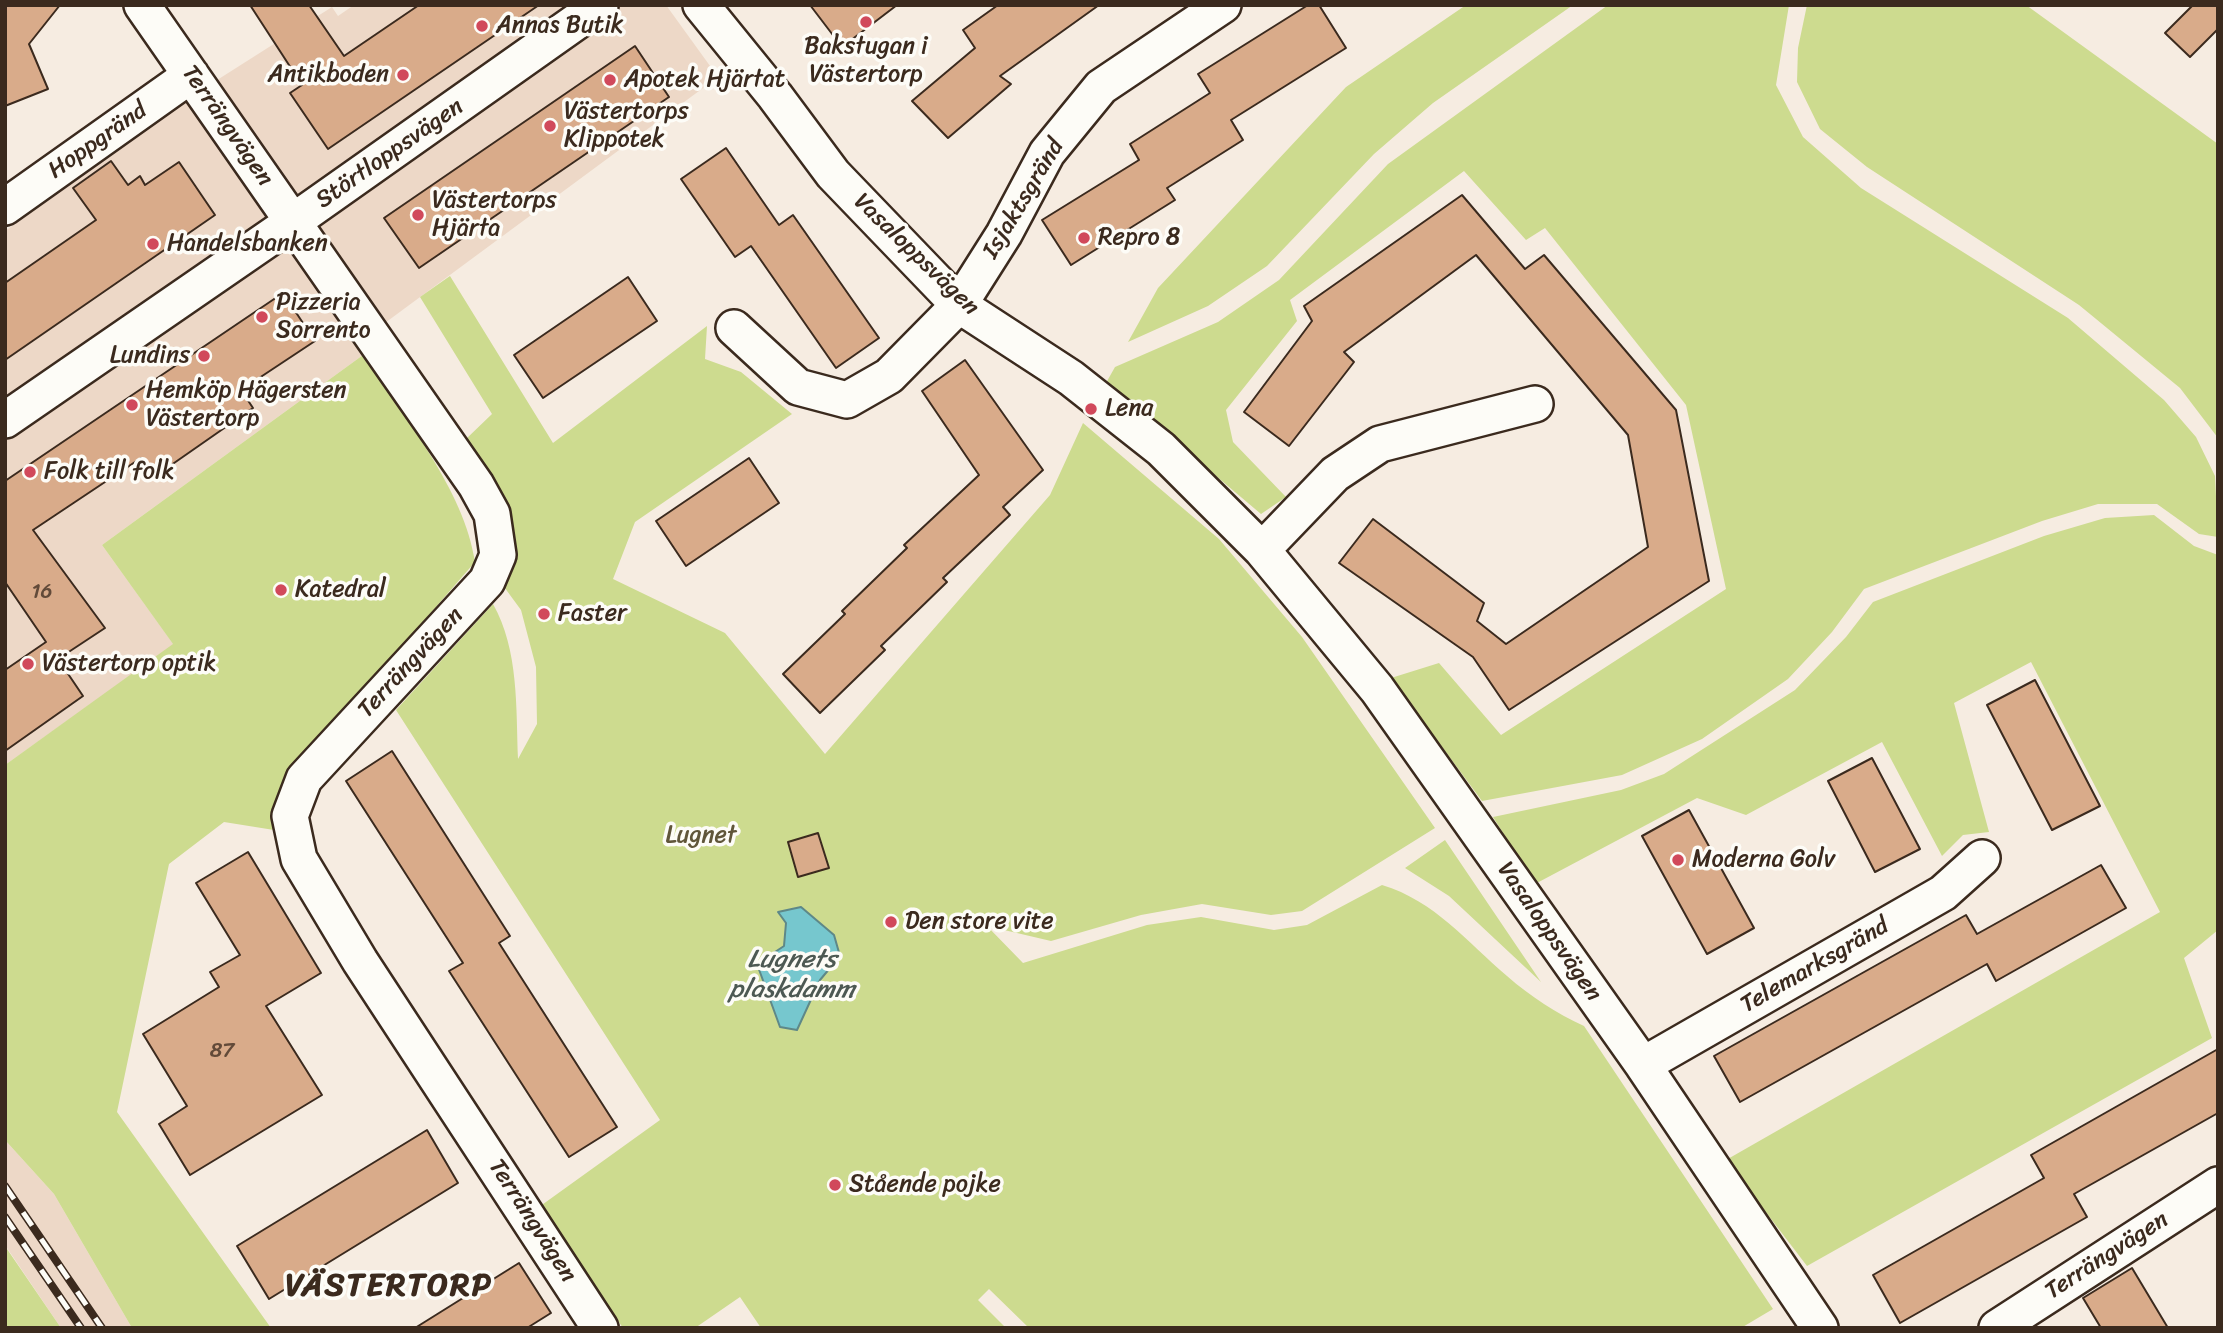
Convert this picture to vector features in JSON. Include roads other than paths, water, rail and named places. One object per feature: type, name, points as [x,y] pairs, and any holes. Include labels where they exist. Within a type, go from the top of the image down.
[{"type":"street","name":"Terrängvägen","points":[[142,5],[475,485],[492,514],[498,555],[487,581],[304,779],[290,816],[299,859],[360,961],[600,1328]]},
{"type":"street","name":"Störtloppsvägen","points":[[5,419],[294,222],[600,5]]},
{"type":"street","name":"Vasaloppsvägen","points":[[701,5],[775,96],[833,174],[960,305],[1071,378],[1161,449],[1262,550],[1377,689],[1643,1065],[1820,1328]]},
{"type":"street","name":"Isjaktsgränd","points":[[734,328],[798,387],[847,400],[889,376],[960,305],[1004,234],[1047,153],[1101,87],[1223,5]]},
{"type":"street","name":"Hoppgränd","points":[[5,207],[191,75]]},
{"type":"street","points":[[1262,550],[1335,474],[1380,444],[1535,404]]},
{"type":"street","name":"Telemarksgränd","points":[[1643,1065],[1943,893],[1982,858]]},
{"type":"street","name":"Terrängvägen","points":[[1997,1328],[2218,1185]]},
{"type":"water","name":"Lugnets plaskdamm","points":[[801,907],[834,935],[840,956],[820,980],[797,1030],[780,1027],[757,964],[784,946],[786,923],[778,912]]},
{"type":"railway","points":[[5,1186],[102,1328]]},
{"type":"railway","points":[[5,1217],[81,1328]]},
{"type":"place","name":"Bakstugan i Västertorp","points":[[866,22]]},
{"type":"place","name":"Annas Butik","points":[[482,26]]},
{"type":"place","name":"Antikboden","points":[[403,75]]},
{"type":"place","name":"Apotek Hjärtat","points":[[610,80]]},
{"type":"place","name":"Västertorps Klippotek","points":[[550,126]]},
{"type":"place","name":"Västertorps Hjärta","points":[[418,215]]},
{"type":"place","name":"Repro 8","points":[[1084,238]]},
{"type":"place","name":"Handelsbanken","points":[[153,244]]},
{"type":"place","name":"Pizzeria Sorrento","points":[[262,317]]},
{"type":"place","name":"Lundins","points":[[204,356]]},
{"type":"place","name":"Hemköp Hägersten Västertorp","points":[[132,405]]},
{"type":"place","name":"Lena","points":[[1091,409]]},
{"type":"place","name":"Folk till folk","points":[[30,472]]},
{"type":"place","name":"Katedral","points":[[281,590]]},
{"type":"place","name":"Faster","points":[[544,614]]},
{"type":"place","name":"Västertorp optik","points":[[28,664]]},
{"type":"place","name":"Moderna Golv","points":[[1678,860]]},
{"type":"place","name":"Den store vite","points":[[891,922]]},
{"type":"place","name":"Stående pojke","points":[[835,1185]]},
{"type":"district","name":"VÄSTERTORP","points":[[389,1287]]},
{"type":"park label","name":"Lugnet","points":[[701,836]]}]
